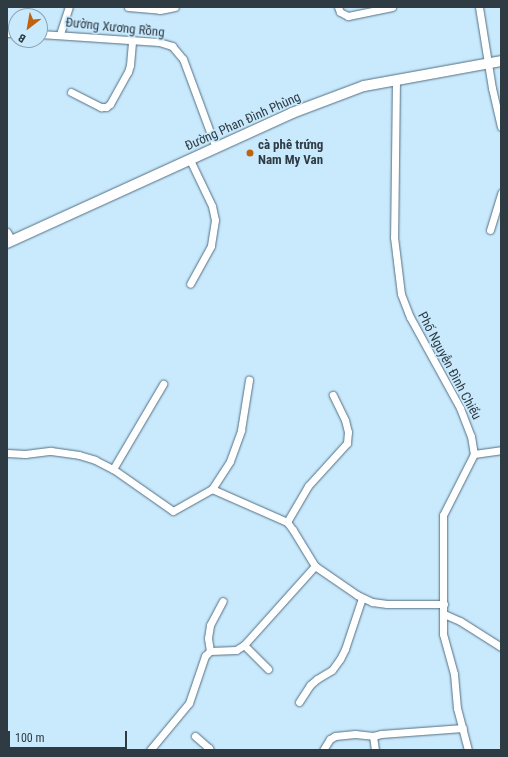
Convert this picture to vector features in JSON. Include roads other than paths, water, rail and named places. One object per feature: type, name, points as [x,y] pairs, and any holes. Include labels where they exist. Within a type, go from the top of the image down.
[{"type":"street","points":[[60,34],[68,7]]},
{"type":"street","points":[[128,7],[175,7]]},
{"type":"street","points":[[338,7],[340,12],[348,16],[392,7]]},
{"type":"street","points":[[479,7],[492,88],[501,126]]},
{"type":"street","name":"Đường Xương Rồng","points":[[48,34],[159,42],[172,46],[184,59],[216,148]]},
{"type":"street","points":[[71,92],[102,106],[106,107],[110,104],[128,72],[132,40]]},
{"type":"street","name":"Đường Phan Đình Phùng","points":[[9,239],[292,114],[364,86],[501,61]]},
{"type":"street","name":"Phố Nguyễn Đình Chiểu","points":[[396,80],[394,237],[401,294],[410,317],[460,408],[471,436],[474,454]]},
{"type":"street","points":[[190,160],[212,206],[215,220],[211,246],[190,284]]},
{"type":"street","points":[[490,230],[501,193]]},
{"type":"street","points":[[7,453],[25,454],[51,451],[79,455],[113,469],[173,511],[212,489],[230,461],[241,430],[249,380]]},
{"type":"street","points":[[113,469],[162,384]]},
{"type":"street","points":[[286,522],[308,486],[347,443],[348,432],[345,420],[333,395]]},
{"type":"street","points":[[468,750],[457,708],[454,674],[443,634],[443,515],[474,454],[500,453]]},
{"type":"street","points":[[212,489],[286,522],[294,530],[315,566],[362,598],[372,602],[387,604],[444,604]]},
{"type":"street","points":[[150,750],[189,703],[205,656],[210,651],[236,650],[244,645],[315,566]]},
{"type":"street","points":[[299,702],[317,678],[332,670],[340,659],[345,649],[362,598]]},
{"type":"street","points":[[210,651],[208,638],[210,626],[223,601]]},
{"type":"street","points":[[444,614],[460,621],[501,647]]},
{"type":"street","points":[[244,645],[268,669]]},
{"type":"street","points":[[323,750],[330,739],[335,736],[355,734],[373,736],[381,734],[463,728]]},
{"type":"street","points":[[195,736],[210,750]]},
{"type":"street","points":[[373,736],[375,750]]},
{"type":"place","name":"cà phê trứng Nam My Van","points":[[250,153]]}]
